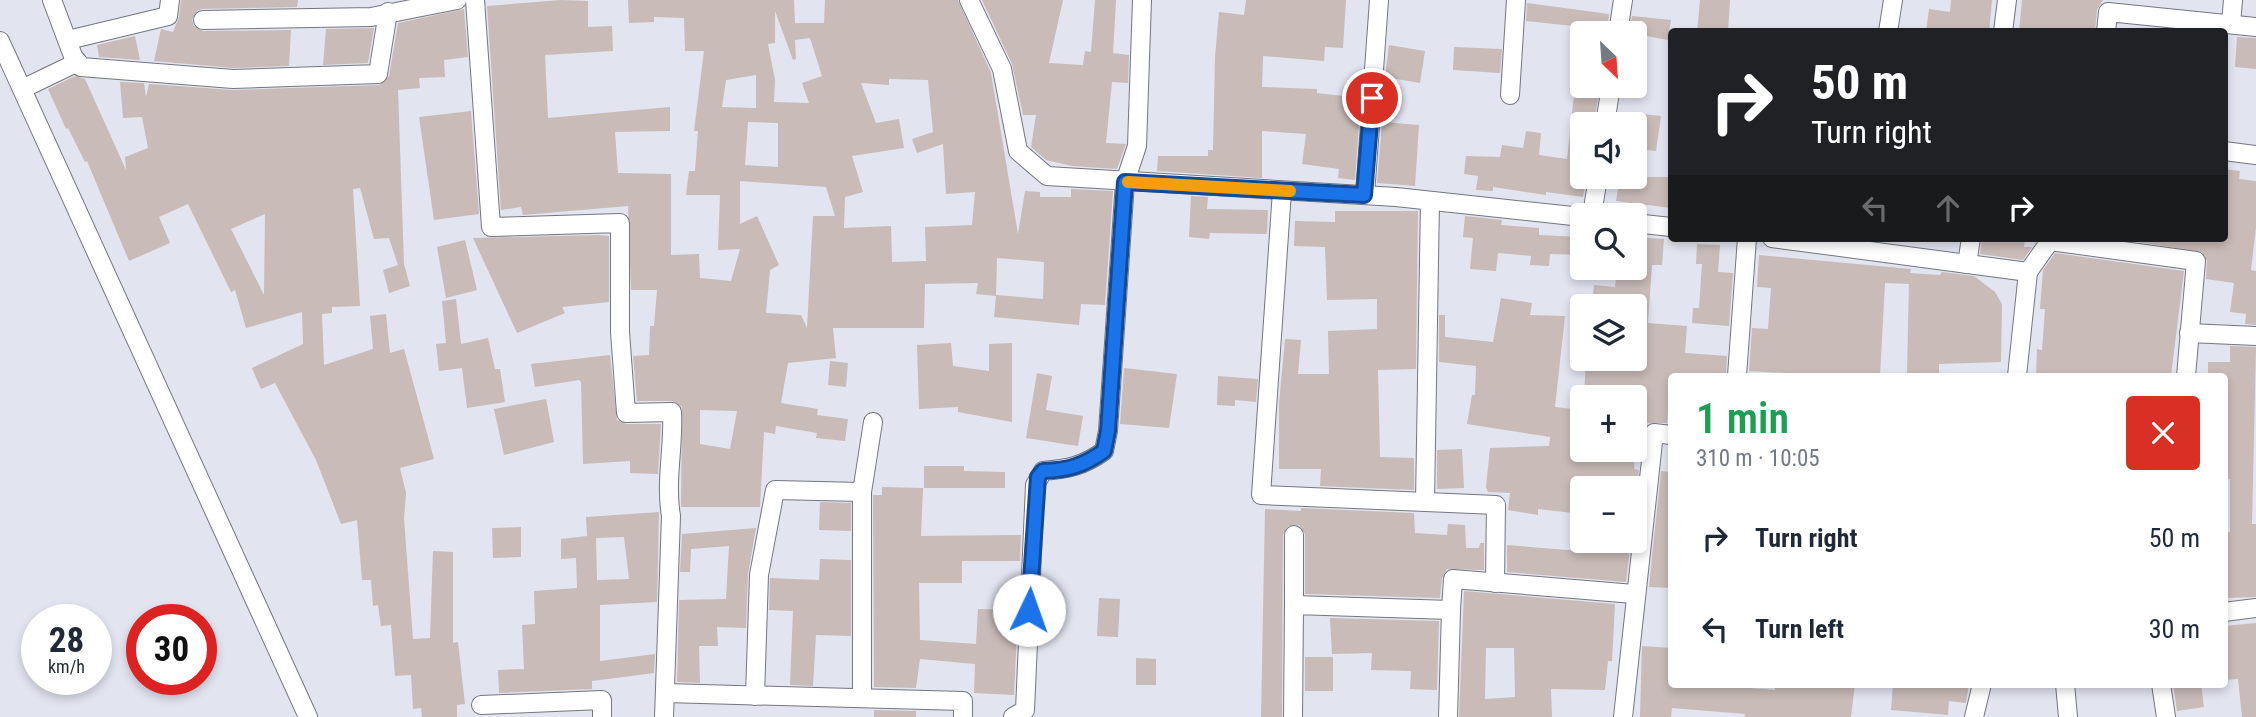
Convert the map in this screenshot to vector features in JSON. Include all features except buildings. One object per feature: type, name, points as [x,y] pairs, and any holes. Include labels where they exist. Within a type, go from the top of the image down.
[{"type":"street","points":[[52,0],[82,67],[233,79],[378,74],[388,12]]},
{"type":"street","points":[[68,40],[169,16],[170,0]]},
{"type":"street","points":[[204,20],[371,17],[457,0]]},
{"type":"street","points":[[475,0],[491,227],[620,223],[620,332],[626,413],[671,412],[673,457],[666,487],[671,516],[664,717]]},
{"type":"street","points":[[969,0],[1002,69],[1018,151],[1047,176],[1364,195],[1570,216]]},
{"type":"street","points":[[1013,717],[1025,710],[1035,485],[1043,471],[1071,469],[1087,464],[1104,451],[1108,431],[1125,182],[1137,146],[1142,0]]},
{"type":"street","points":[[1364,195],[1379,0]]},
{"type":"street","points":[[1510,95],[1516,0]]},
{"type":"street","points":[[1620,21],[1623,0]]},
{"type":"street","points":[[1889,28],[1894,0]]},
{"type":"street","points":[[2004,28],[2007,0]]},
{"type":"street","points":[[2231,24],[2233,0]]},
{"type":"street","points":[[2106,28],[2108,12],[2256,27]]},
{"type":"street","points":[[0,41],[308,717]]},
{"type":"street","points":[[22,89],[78,62]]},
{"type":"street","points":[[2228,152],[2256,155]]},
{"type":"street","points":[[1282,191],[1261,495],[1496,505],[1495,583]]},
{"type":"street","points":[[1425,502],[1430,201]]},
{"type":"street","points":[[1647,224],[1668,226]]},
{"type":"street","points":[[1737,373],[1747,242]]},
{"type":"street","points":[[1829,242],[1857,244],[2028,272]]},
{"type":"street","points":[[1967,264],[1970,242]]},
{"type":"street","points":[[2017,373],[2028,272],[2049,242]]},
{"type":"street","points":[[2084,242],[2196,261],[2186,373]]},
{"type":"street","points":[[2189,333],[2256,336]]},
{"type":"street","points":[[862,698],[862,492],[873,422]]},
{"type":"street","points":[[1623,717],[1634,594],[1654,433],[1668,435]]},
{"type":"street","points":[[755,696],[759,575],[775,490],[862,492]]},
{"type":"street","points":[[1293,717],[1294,535]]},
{"type":"street","points":[[1448,717],[1453,579],[1634,594]]},
{"type":"street","points":[[1294,605],[1451,610]]},
{"type":"street","points":[[2228,611],[2256,607]]},
{"type":"street","points":[[1974,717],[1981,688]]},
{"type":"street","points":[[2065,688],[2068,717]]},
{"type":"street","points":[[2162,688],[2166,717]]},
{"type":"street","points":[[665,693],[962,701],[963,717]]},
{"type":"street","points":[[481,705],[602,700],[602,717]]},
{"type":"slow traffic","points":[[1128,182],[1290,191]]},
{"type":"route","points":[[1029,610],[1035,485],[1038,477],[1043,471],[1071,469],[1087,464],[1104,451],[1108,431],[1125,182],[1364,195],[1372,98]]}]
